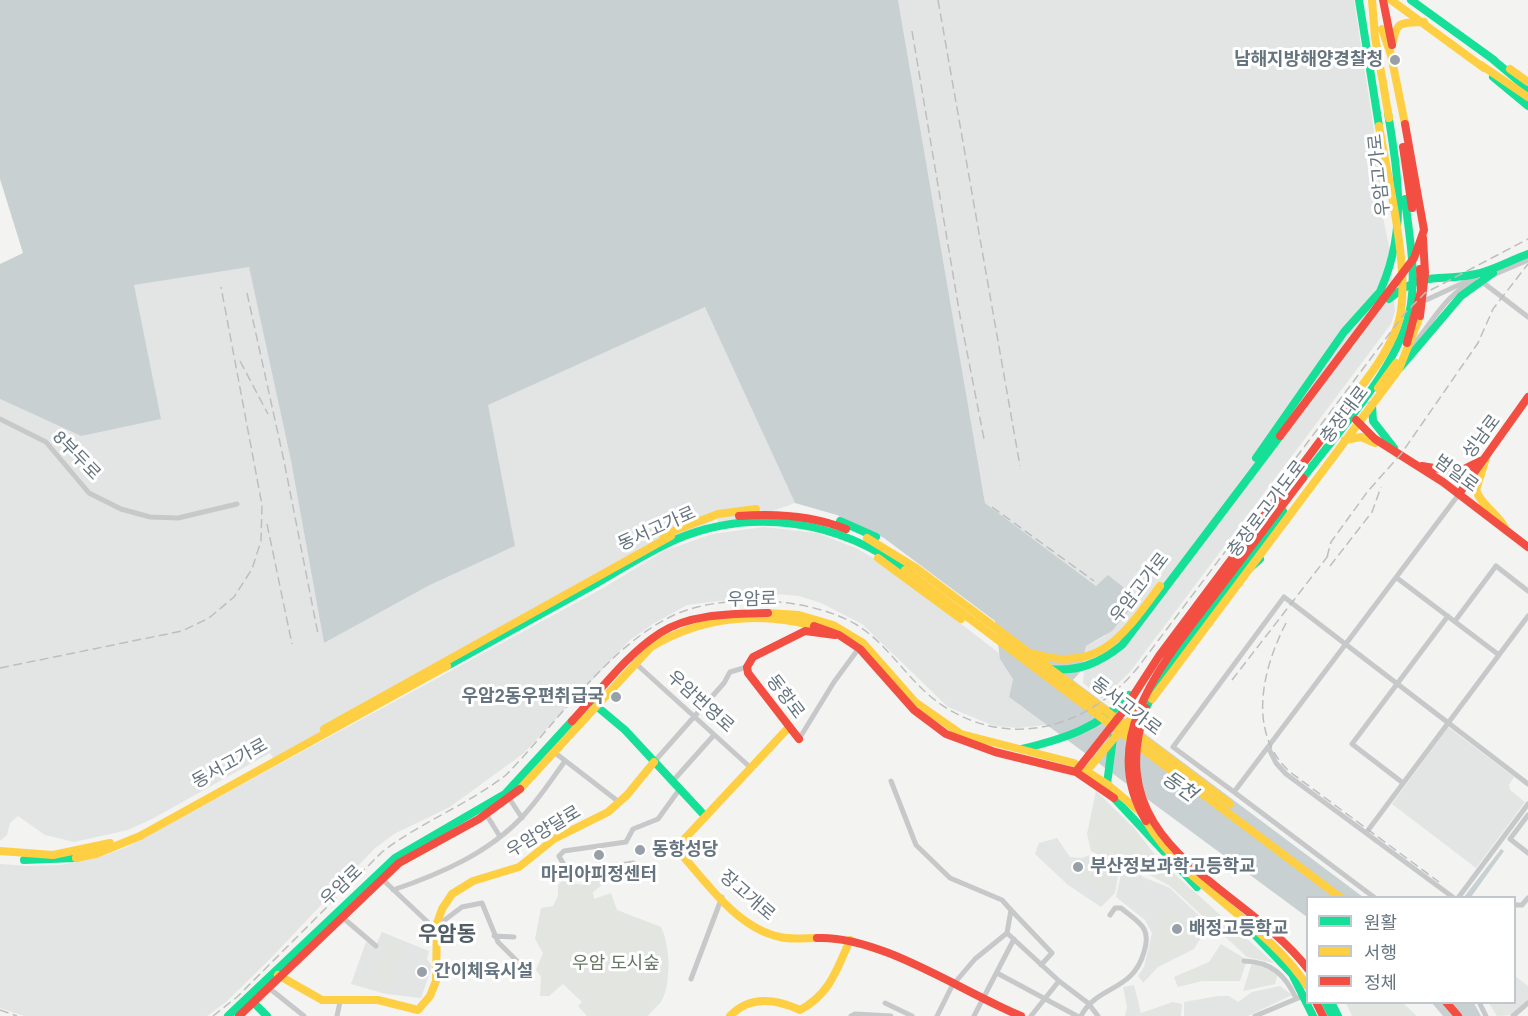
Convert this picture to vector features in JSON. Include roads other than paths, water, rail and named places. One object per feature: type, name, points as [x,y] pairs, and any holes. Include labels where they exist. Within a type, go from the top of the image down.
[{"type":"main road","name":"충장대로","points":[[1081,771],[1123,713],[1159,656],[1334,420],[1374,371],[1397,328],[1403,303],[1403,276],[1359,0]]},
{"type":"main road","name":"충장로고가도로","points":[[1306,983],[1299,971],[1278,948],[1193,879],[1166,853],[1151,832],[1133,793],[1128,755],[1139,702],[1154,675],[1227,589],[1286,503],[1385,369],[1406,327],[1414,292],[1414,268],[1405,199],[1367,0]]},
{"type":"main road","name":"충장로고가도로","points":[[1372,0],[1375,37]]},
{"type":"main road","name":"충장로고가도로","points":[[1306,967],[1285,942],[1220,892],[1182,859],[1158,829],[1143,799],[1136,755],[1143,714],[1161,678],[1199,620],[1209,599],[1395,366],[1413,327],[1421,291],[1420,267],[1402,137],[1377,0]]},
{"type":"main road","name":"충장대로","points":[[1091,758],[1114,736],[1123,713],[1160,693],[1260,559],[1351,431],[1400,369],[1419,327],[1424,301],[1425,261],[1416,170],[1384,15],[1383,0]]},
{"type":"main road","points":[[1391,0],[1528,97]]},
{"type":"main road","points":[[1411,0],[1528,82]]},
{"type":"main road","points":[[1392,46],[1396,27],[1401,22],[1425,22]]},
{"type":"main road","name":"우암고가로","points":[[632,555],[648,542],[674,529],[718,513],[762,508],[805,511],[847,523],[892,546],[1008,636],[1037,655],[1054,659],[1084,658],[1116,642],[1409,266],[1420,245],[1424,220],[1391,55],[1382,28]]},
{"type":"main road","points":[[1490,57],[1528,89]]},
{"type":"main road","points":[[1481,65],[1528,106]]},
{"type":"main road","name":"우암고가로","points":[[652,552],[712,531],[739,526],[777,525],[824,532],[869,552],[975,630],[1022,660],[1056,670],[1081,669],[1094,665],[1114,652],[1132,633],[1366,316],[1389,277],[1399,237],[1400,210],[1388,113]]},
{"type":"main road","points":[[1254,467],[1332,349],[1388,280],[1396,241]]},
{"type":"main road","points":[[1254,467],[1277,446],[1389,299],[1408,283],[1435,274],[1479,273],[1528,257]]},
{"type":"main road","points":[[1400,369],[1452,306],[1485,277],[1528,257]]},
{"type":"main road","name":"성남로","points":[[1458,494],[1528,397]]},
{"type":"main road","points":[[1349,402],[1358,422],[1384,445]]},
{"type":"main road","points":[[1372,404],[1373,422],[1395,449]]},
{"type":"main road","points":[[1334,420],[1346,423],[1351,431]]},
{"type":"main road","points":[[1345,440],[1362,437],[1395,449]]},
{"type":"main road","name":"범일로","points":[[1395,449],[1528,547]]},
{"type":"main road","points":[[1418,465],[1446,474],[1459,473],[1486,456]]},
{"type":"main road","points":[[1486,456],[1485,467],[1476,483],[1477,495],[1498,515],[1507,531]]},
{"type":"main road","name":"동서고가로","points":[[0,851],[53,855],[110,843],[151,825],[632,555],[674,534],[706,523],[753,514],[774,513],[832,523],[887,548],[1222,798],[1347,896]]},
{"type":"main road","name":"동서고가로","points":[[0,856],[42,861],[76,858],[96,854],[140,836],[652,552],[695,532],[725,525],[758,521],[790,521],[818,526],[860,541],[915,575],[1340,896]]},
{"type":"main road","points":[[1209,599],[1242,546]]},
{"type":"main road","points":[[1227,589],[1260,559]]},
{"type":"main road","name":"우암로","points":[[228,1016],[278,975],[342,916],[395,858],[505,794],[661,632],[708,616],[767,613],[817,619],[863,643],[915,702],[946,727],[961,734],[1061,759],[1107,784],[1223,891],[1285,937],[1306,959]]},
{"type":"main road","name":"우암로","points":[[632,661],[665,636],[708,622],[775,618],[803,621],[838,635],[859,648],[914,709],[949,735],[970,745],[1008,756],[1081,771],[1111,794],[1132,814],[1179,872],[1280,959],[1292,974],[1305,998]]},
{"type":"main road","name":"동항로","points":[[799,739],[748,674],[747,667],[753,657],[805,631],[838,635]]},
{"type":"main road","points":[[593,704],[625,730],[705,816]]},
{"type":"main road","name":"우암로","points":[[239,1016],[379,876],[486,814],[509,798],[554,752],[593,704]]},
{"type":"main road","points":[[1019,750],[1072,737],[1123,713]]},
{"type":"main road","name":"장고개로","points":[[789,727],[676,848],[745,919],[768,934],[788,939],[826,936],[850,940],[982,1002],[1021,1016]]},
{"type":"main road","points":[[1107,784],[1114,736]]},
{"type":"main road","name":"우암양달로","points":[[434,928],[442,906],[454,891],[471,881],[515,868],[549,843],[610,811],[654,762]]},
{"type":"main road","points":[[278,975],[322,1000],[340,1002],[378,1000],[418,1010],[428,1001],[436,982],[439,960],[434,928]]},
{"type":"main road","points":[[730,1016],[736,1008],[758,1002],[776,1000],[800,1010],[816,1002],[836,978],[850,940]]},
{"type":"main road","points":[[254,1003],[267,1016]]},
{"type":"main road","points":[[1312,1004],[1327,1016]]},
{"type":"main road","points":[[1318,1004],[1327,1016]]},
{"type":"main road","points":[[1448,1004],[1458,1016]]},
{"type":"main road","points":[[1456,1004],[1466,1016]]},
{"type":"street","points":[[1424,301],[1505,263],[1528,257]]},
{"type":"street","points":[[1411,347],[1459,290],[1528,257]]},
{"type":"street","points":[[1481,281],[1528,317]]},
{"type":"street","name":"8부두로","points":[[0,419],[46,442],[89,493],[121,509],[150,517],[178,518],[237,504]]},
{"type":"street","points":[[1234,792],[1458,494]]},
{"type":"street","points":[[1455,621],[1496,566],[1528,591]]},
{"type":"street","points":[[1397,578],[1499,655]]},
{"type":"street","points":[[1374,896],[1173,747],[1284,597],[1528,784]]},
{"type":"street","points":[[1403,783],[1352,744],[1448,616]]},
{"type":"street","points":[[1366,833],[1528,616]]},
{"type":"street","name":"동항로","points":[[799,739],[834,682],[859,648]]},
{"type":"street","name":"우암번영로","points":[[632,661],[751,768]]},
{"type":"street","points":[[654,762],[724,683],[730,672],[737,668],[747,667]]},
{"type":"street","points":[[672,782],[714,735]]},
{"type":"street","points":[[1268,747],[1276,763],[1286,774],[1455,896]]},
{"type":"street","points":[[554,752],[619,802]]},
{"type":"street","points":[[393,890],[456,865],[481,851],[522,818],[565,761]]},
{"type":"street","points":[[891,781],[916,845],[950,878],[1002,900],[1052,953],[1041,965]]},
{"type":"street","points":[[633,863],[583,870],[564,865],[560,856],[564,851],[624,843],[633,829],[658,819],[680,790]]},
{"type":"street","points":[[509,798],[522,818]]},
{"type":"street","points":[[1457,896],[1528,804]]},
{"type":"street","points":[[486,814],[500,835]]},
{"type":"street","points":[[1528,815],[1510,839],[1528,853]]},
{"type":"street","points":[[379,876],[434,928],[462,907],[482,903],[486,907],[495,936],[519,963],[530,971]]},
{"type":"street","points":[[691,980],[722,897]]},
{"type":"street","points":[[1516,905],[1522,905],[1528,898]]},
{"type":"street","points":[[997,973],[1028,988],[1044,1000],[1079,1016],[1088,1003],[1132,977],[1142,961],[1148,941],[1146,930],[1121,908],[1115,908],[1110,915]]},
{"type":"street","points":[[937,1016],[952,986],[975,959],[1007,933],[1011,910]]},
{"type":"street","points":[[342,916],[376,945]]},
{"type":"street","points":[[1007,933],[1059,981],[1088,1003],[1098,1016]]},
{"type":"street","points":[[495,936],[514,937]]},
{"type":"street","points":[[974,1016],[1014,939]]},
{"type":"street","points":[[1245,961],[1264,963],[1278,970],[1305,998],[1256,1016]]},
{"type":"street","points":[[1031,1016],[1059,981]]},
{"type":"street","points":[[269,988],[304,1016]]},
{"type":"street","points":[[337,1016],[340,1002]]},
{"type":"street","points":[[885,1003],[912,1016]]},
{"type":"street","points":[[1513,1016],[1528,1003]]},
{"type":"street","points":[[850,1016],[891,1016]]},
{"type":"water","name":"동천","points":[[0,0],[898,0],[985,503],[1096,586],[1108,575],[1138,599],[1112,631],[1086,646],[1082,670],[1073,680],[1362,896],[1306,896],[1306,916],[1009,697],[1013,679],[1000,659],[995,621],[884,538],[837,515],[795,503],[705,307],[488,405],[515,546],[430,585],[324,643],[291,461],[249,267],[134,285],[161,419],[81,436],[0,399],[0,264],[23,253],[0,179]]},
{"type":"water","points":[[1501,849],[1504,851],[1472,896],[1465,896]]},
{"type":"water","points":[[1433,1004],[1475,1004],[1481,1016],[1443,1016]]},
{"type":"railway","points":[[938,0],[1020,466]]},
{"type":"railway","points":[[912,31],[960,316],[984,439]]},
{"type":"railway","points":[[213,1016],[237,997],[382,852],[506,775],[603,668],[645,632],[668,618],[688,610],[711,604],[763,601],[789,603],[837,615],[868,633],[939,703],[965,718],[992,727],[1020,729],[1046,726],[1072,718],[1097,705],[1139,666],[1405,313],[1425,293],[1528,239]]},
{"type":"railway","points":[[1327,557],[1331,542],[1368,491],[1401,454],[1478,343],[1493,309],[1528,264]]},
{"type":"railway","points":[[0,668],[182,631],[209,618],[234,597],[252,569],[261,541],[262,505],[221,287]]},
{"type":"railway","points":[[247,293],[284,461],[318,634]]},
{"type":"railway","points":[[240,361],[268,414]]},
{"type":"railway","points":[[1330,566],[1372,512],[1381,487]]},
{"type":"railway","points":[[992,507],[1094,581]]},
{"type":"railway","points":[[267,524],[292,644]]},
{"type":"railway","points":[[1232,680],[1331,552]]},
{"type":"railway","points":[[1286,623],[1271,660],[1263,699],[1263,719],[1276,756],[1290,772],[1439,882]]},
{"type":"railway","points":[[0,1010],[17,1016]]},
{"type":"place","name":"남해지방해양경찰청","points":[[1395,60]]},
{"type":"place","name":"우암2동우편취급국","points":[[616,697]]},
{"type":"place","name":"동항성당","points":[[640,850]]},
{"type":"place","name":"마리아피정센터","points":[[599,855]]},
{"type":"place","name":"부산정보과학고등학교","points":[[1078,867]]},
{"type":"place","name":"배정고등학교","points":[[1177,929]]},
{"type":"place","name":"간이체육시설","points":[[422,972]]},
{"type":"district","name":"우암동","points":[[447,935]]},
{"type":"park label","name":"우암 도시숲","points":[[616,964]]}]
